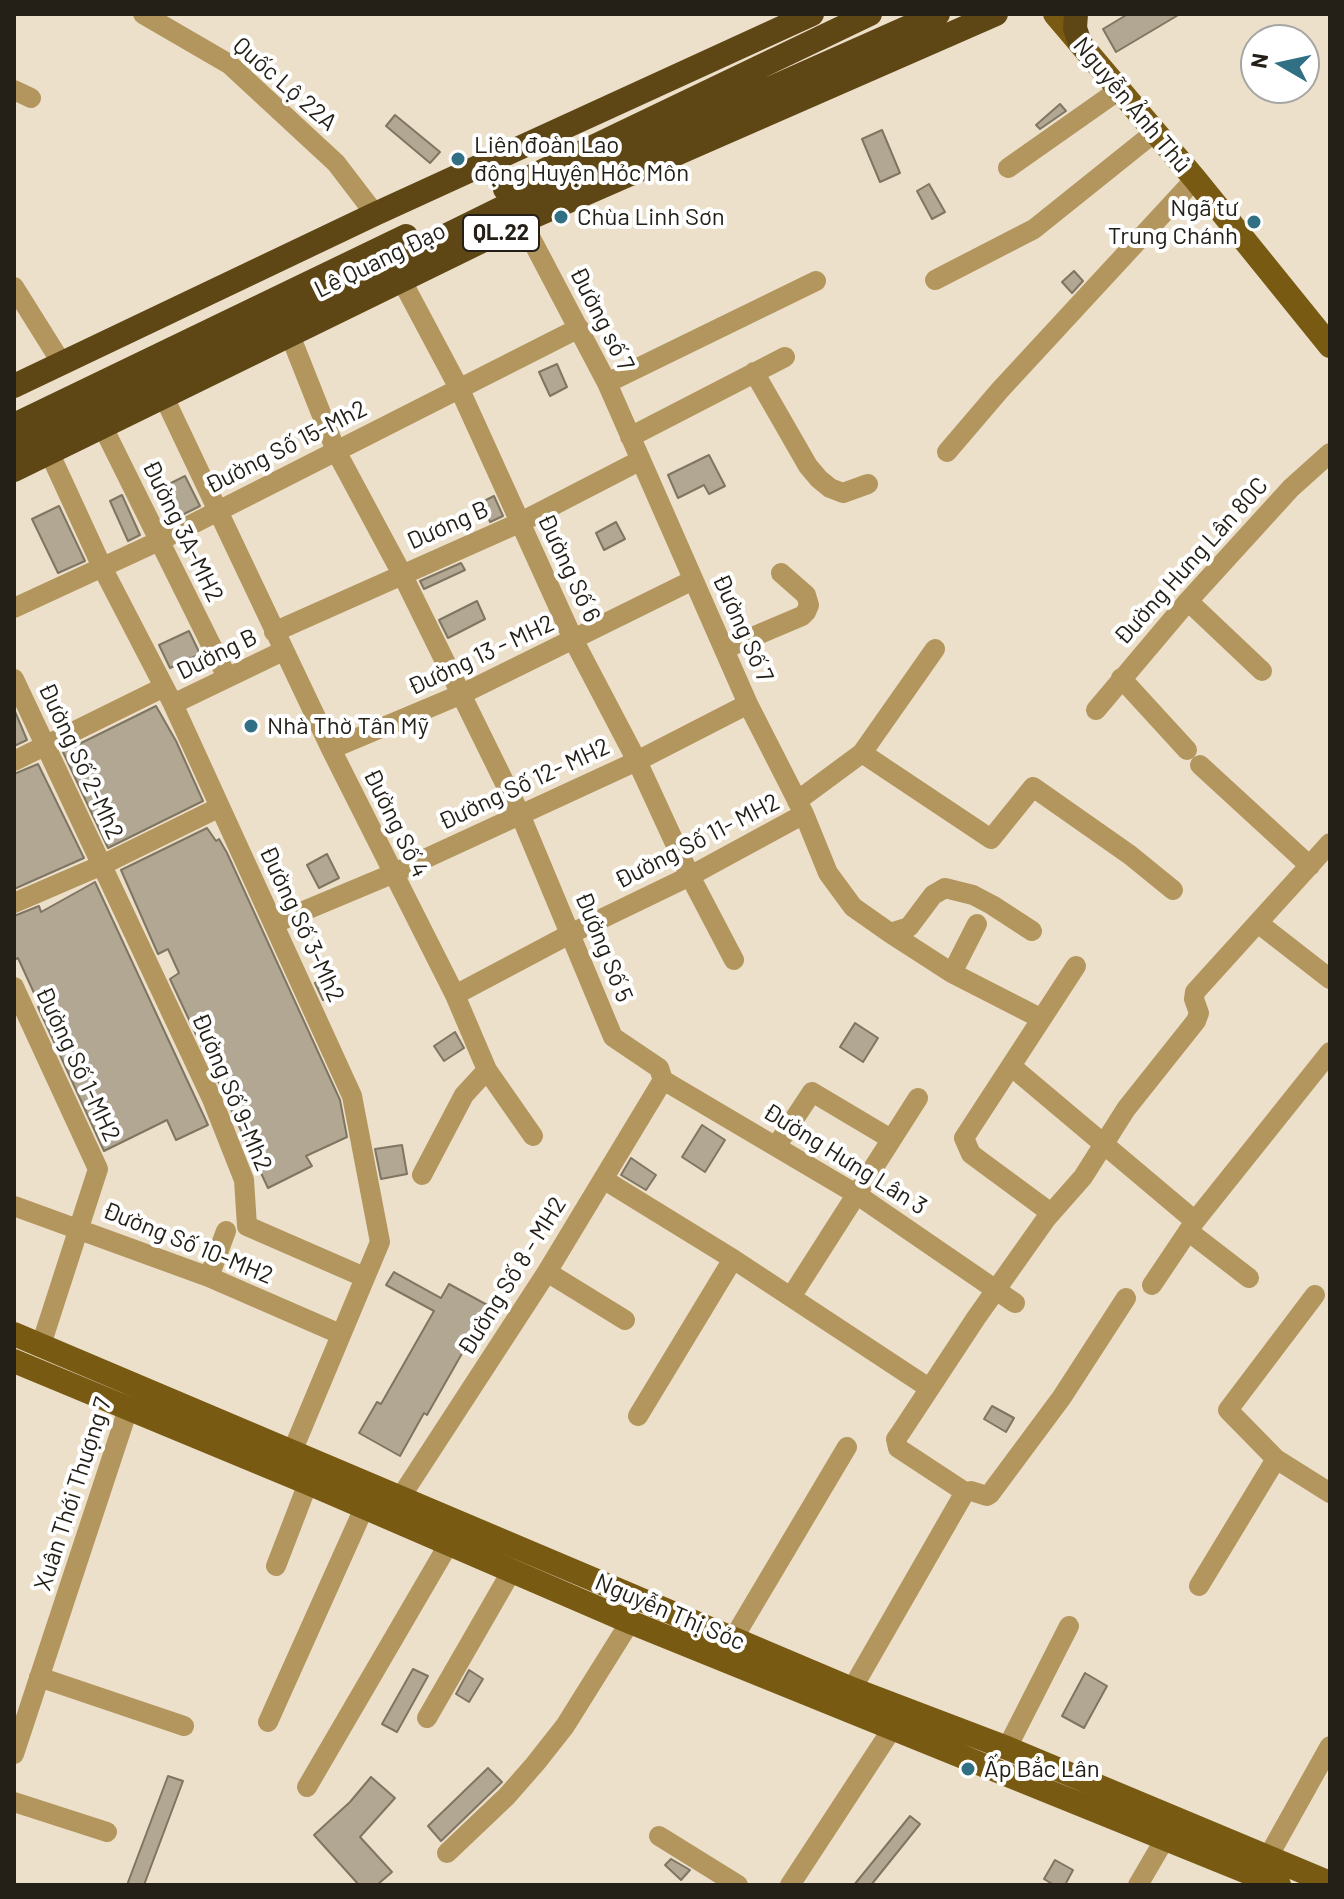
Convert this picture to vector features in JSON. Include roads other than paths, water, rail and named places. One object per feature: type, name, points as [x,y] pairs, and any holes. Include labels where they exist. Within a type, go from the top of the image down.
[{"type":"highway","name":"Lê Quang Đạo","points":[[14,386],[375,214],[812,14]]},
{"type":"highway","name":"Lê Quang Đạo","points":[[14,425],[870,14]]},
{"type":"highway","name":"Lê Quang Đạo","points":[[14,470],[45,443],[518,212],[938,14]]},
{"type":"highway","name":"Lê Quang Đạo","points":[[98,417],[163,395],[402,281],[518,212],[996,14]]},
{"type":"highway","points":[[1076,14],[1075,28],[1080,43]]},
{"type":"highway","name":"Lê Quang Đạo","points":[[14,448],[45,443]]},
{"type":"main road","name":"Nguyễn Ảnh Thủ","points":[[1055,14],[1328,340]]},
{"type":"main road","name":"Nguyễn Thị Sóc","points":[[14,1334],[41,1345],[132,1398],[308,1483],[448,1545],[630,1622],[897,1718],[1279,1885]]},
{"type":"main road","name":"Nguyễn Thị Sóc","points":[[14,1361],[292,1452],[733,1639],[846,1698]]},
{"type":"main road","name":"Nguyễn Thị Sóc","points":[[897,1718],[1007,1748],[1330,1883]]},
{"type":"street","name":"Quốc Lộ 22A","points":[[143,14],[229,64],[336,163],[375,214]]},
{"type":"street","points":[[1008,168],[1119,90]]},
{"type":"street","points":[[935,280],[1034,229],[1155,132]]},
{"type":"street","points":[[947,452],[1000,390],[1195,179]]},
{"type":"street","name":"Đường số 7","points":[[518,212],[607,383],[641,460]]},
{"type":"street","name":"Đường Số 6","points":[[402,281],[460,390],[574,641],[637,761],[690,876],[734,960]]},
{"type":"street","points":[[607,383],[816,281]]},
{"type":"street","points":[[14,287],[61,362]]},
{"type":"street","name":"Đường Số 15-Mh2","points":[[14,608],[103,569],[579,328]]},
{"type":"street","points":[[290,335],[336,451],[402,574]]},
{"type":"street","points":[[630,437],[785,357]]},
{"type":"street","points":[[754,372],[808,466],[819,479],[843,493],[868,484]]},
{"type":"street","name":"Đường Số 4","points":[[163,395],[283,651],[455,995],[487,1070],[533,1136]]},
{"type":"street","name":"Đường 3A-MH2","points":[[98,417],[227,677]]},
{"type":"street","name":"Đường Số 3-Mh2","points":[[45,443],[275,923],[352,1096],[380,1242],[292,1452]]},
{"type":"street","name":"Đường Hưng Lân 80C","points":[[1096,710],[1188,601],[1291,488],[1330,453]]},
{"type":"street","name":"Dương B","points":[[274,632],[519,523],[641,460]]},
{"type":"street","name":"Đường Số 7","points":[[641,460],[748,704],[800,808],[828,873],[853,907],[890,933],[952,973],[1040,1018]]},
{"type":"street","points":[[724,649],[806,612],[809,605],[806,595],[781,573]]},
{"type":"street","name":"Đường Số 5","points":[[402,574],[520,814],[613,1037],[659,1068],[663,1080]]},
{"type":"street","name":"Đường 13 - MH2","points":[[331,749],[462,694],[693,580]]},
{"type":"street","points":[[1188,601],[1262,671]]},
{"type":"street","name":"Đường Số 11- MH2","points":[[570,934],[690,876],[800,808],[862,753],[935,649]]},
{"type":"street","name":"Dường B","points":[[14,761],[168,696],[227,677],[283,651]]},
{"type":"street","points":[[1121,678],[1194,757],[1310,866]]},
{"type":"street","name":"Đường Số 2-Mh2","points":[[14,679],[102,865]]},
{"type":"street","name":"Đường Số 12- MH2","points":[[275,923],[392,874],[637,761],[748,704]]},
{"type":"street","points":[[862,753],[991,839],[1033,787],[1130,855],[1173,890]]},
{"type":"street","points":[[14,903],[102,865],[220,807]]},
{"type":"street","points":[[1126,1298],[1062,1397],[987,1496],[965,1492],[920,1465],[896,1444],[896,1439],[996,1288],[1051,1213],[1083,1177],[1126,1109],[1196,1021],[1199,1013],[1195,992],[1330,843]]},
{"type":"street","name":"Đường Số 9-Mh2","points":[[102,865],[212,1099],[244,1180],[247,1226],[364,1277]]},
{"type":"street","points":[[890,933],[916,922],[933,895],[945,888],[973,895],[1032,931]]},
{"type":"street","points":[[1258,923],[1330,979]]},
{"type":"street","points":[[952,973],[977,924]]},
{"type":"street","points":[[455,995],[570,934]]},
{"type":"street","points":[[1051,1213],[971,1154],[965,1145],[966,1133],[1076,966]]},
{"type":"street","name":"Đường Số 1-MH2","points":[[14,987],[98,1169],[41,1345]]},
{"type":"street","points":[[1152,1285],[1192,1226],[1330,1052]]},
{"type":"street","points":[[1011,1066],[1104,1142],[1249,1278]]},
{"type":"street","points":[[422,1175],[464,1095],[487,1070]]},
{"type":"street","name":"Đường Hưng Lân 3","points":[[663,1080],[856,1194],[1015,1303]]},
{"type":"street","name":"Đường Số 8 - MH2","points":[[400,1498],[547,1272],[663,1080]]},
{"type":"street","points":[[777,1145],[812,1092],[891,1139]]},
{"type":"street","points":[[791,1297],[918,1098]]},
{"type":"street","points":[[603,1179],[733,1259],[929,1388]]},
{"type":"street","name":"Đường Số 10-MH2","points":[[14,1206],[209,1277],[340,1334]]},
{"type":"street","points":[[209,1277],[226,1231]]},
{"type":"street","points":[[638,1416],[733,1259]]},
{"type":"street","points":[[547,1272],[625,1320]]},
{"type":"street","points":[[1315,1295],[1228,1410],[1276,1459],[1330,1493]]},
{"type":"street","name":"Xuân Thới Thượng 7","points":[[14,1754],[132,1398]]},
{"type":"street","points":[[733,1639],[847,1447]]},
{"type":"street","points":[[1199,1586],[1276,1459]]},
{"type":"street","points":[[276,1566],[308,1483]]},
{"type":"street","points":[[846,1698],[965,1492]]},
{"type":"street","points":[[268,1722],[364,1508]]},
{"type":"street","points":[[307,1787],[448,1545]]},
{"type":"street","points":[[427,1718],[511,1572]]},
{"type":"street","points":[[447,1853],[507,1796],[535,1764],[565,1726],[630,1622]]},
{"type":"street","points":[[1007,1748],[1069,1626]]},
{"type":"street","points":[[39,1677],[184,1726]]},
{"type":"street","points":[[790,1885],[897,1718]]},
{"type":"street","points":[[1268,1857],[1330,1746]]},
{"type":"street","points":[[14,1802],[107,1832]]},
{"type":"street","points":[[659,1836],[738,1885]]},
{"type":"street","points":[[1138,1885],[1166,1837]]},
{"type":"place","name":"Liên đoàn Lao động Huyện Hóc Môn","points":[[458,159]]},
{"type":"place","name":"Chùa Linh Sơn","points":[[561,217]]},
{"type":"place","name":"Ngã tư Trung Chánh","points":[[1254,222]]},
{"type":"place","name":"Nhà Thờ Tân Mỹ","points":[[251,726]]},
{"type":"place","name":"Ấp Bắc Lân","points":[[968,1769]]}]
